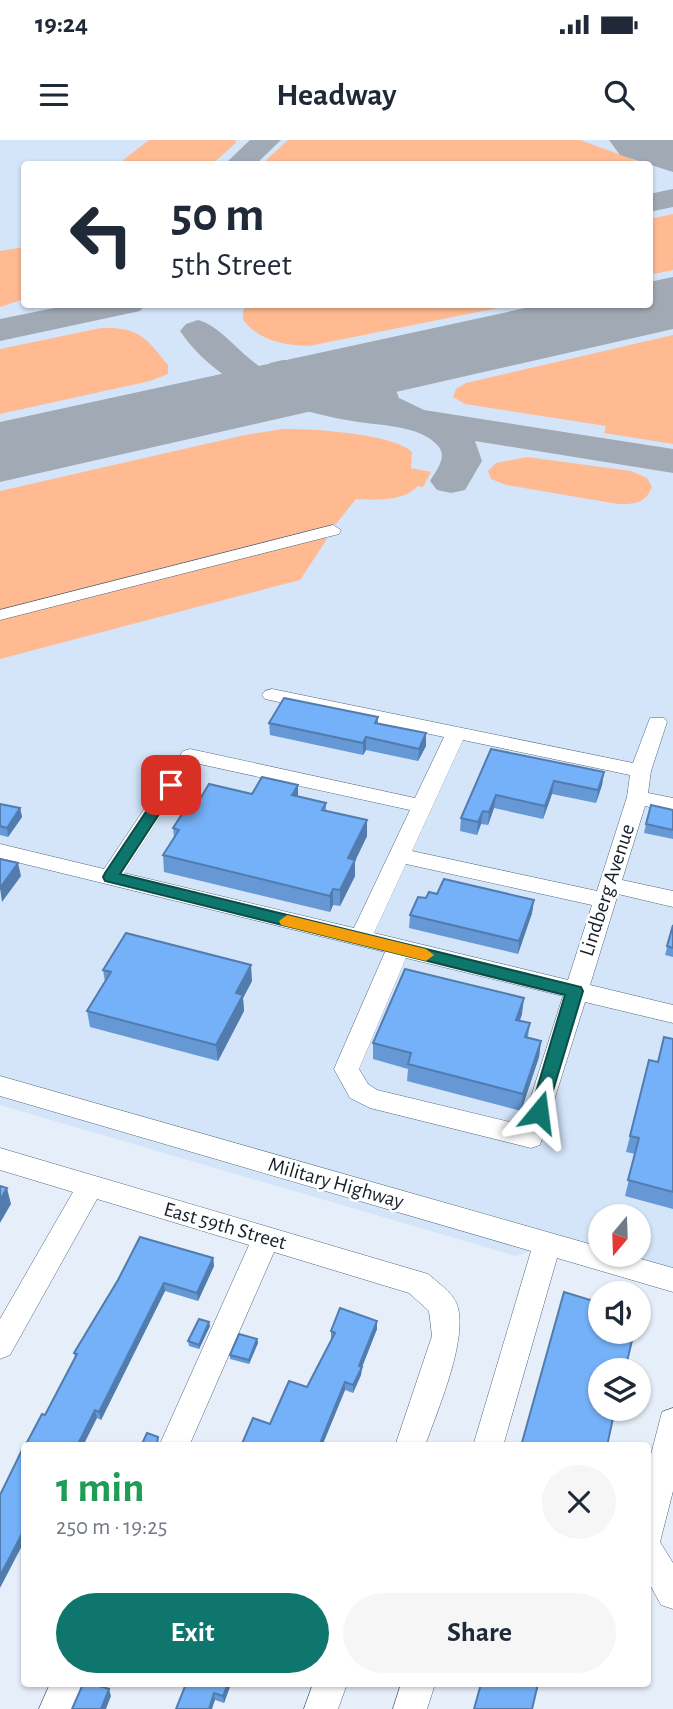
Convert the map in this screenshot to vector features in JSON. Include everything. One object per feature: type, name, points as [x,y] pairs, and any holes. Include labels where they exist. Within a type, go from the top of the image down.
[{"type":"street","points":[[0,615],[332,530]]},
{"type":"street","points":[[272,695],[641,771]]},
{"type":"street","name":"Lindberg Avenue","points":[[398,948],[346,1069],[354,1084],[370,1098],[531,1139],[637,797],[641,771],[657,722]]},
{"type":"street","points":[[360,939],[456,733]]},
{"type":"street","points":[[110,877],[190,755],[422,806]]},
{"type":"street","points":[[637,797],[673,805]]},
{"type":"street","points":[[0,851],[673,1014]]},
{"type":"street","points":[[398,855],[606,892],[673,899]]},
{"type":"street","name":"Military Highway","points":[[0,1086],[673,1280]]},
{"type":"street","name":"East 59th Street","points":[[0,1159],[418,1283],[443,1307],[446,1336],[411,1442]]},
{"type":"street","points":[[0,1346],[90,1186]]},
{"type":"street","points":[[176,1442],[266,1238]]},
{"type":"street","points":[[489,1442],[547,1245]]},
{"type":"street","points":[[651,1519],[673,1422]]},
{"type":"street","points":[[651,1557],[673,1593]]},
{"type":"street","points":[[56,1709],[67,1687]]},
{"type":"street","points":[[321,1709],[329,1687]]},
{"type":"street","points":[[410,1709],[417,1687]]},
{"type":"shaded area","points":[[0,140],[673,140],[673,1280],[626,1267],[651,1267],[651,1204],[588,1204],[588,1256],[547,1245],[516,1256],[0,1105]]},
{"type":"shaded area","points":[[149,140],[235,140],[236,143],[215,161],[122,161]]},
{"type":"shaded area","points":[[288,140],[580,140],[638,161],[265,161]]},
{"type":"shaded area","points":[[673,214],[673,270],[653,274],[653,218]]},
{"type":"shaded area","points":[[21,248],[21,300],[0,307],[0,251]]},
{"type":"shaded area","points":[[245,308],[498,308],[309,346],[281,343],[264,337],[243,320]]},
{"type":"shaded area","points":[[101,328],[125,329],[140,336],[168,365],[168,374],[150,381],[0,414],[0,349]]},
{"type":"shaded area","points":[[673,335],[673,444],[604,433],[606,426],[465,404],[453,397],[456,389],[466,383]]},
{"type":"shaded area","points":[[283,429],[331,431],[388,441],[412,452],[411,468],[431,472],[423,487],[418,486],[405,495],[389,499],[356,499],[336,524],[0,610],[0,491],[245,435]]},
{"type":"shaded area","points":[[527,457],[631,471],[647,478],[652,487],[639,502],[618,504],[506,485],[491,479],[488,471],[496,463]]},
{"type":"shaded area","points":[[325,537],[327,539],[300,580],[0,659],[0,620]]},
{"type":"building","points":[[284,698],[378,717],[375,723],[426,733],[419,749],[366,737],[363,743],[269,723]]},
{"type":"building","points":[[491,749],[604,772],[598,790],[554,781],[545,806],[496,795],[489,812],[483,811],[478,822],[461,818]]},
{"type":"building","points":[[262,777],[298,785],[292,795],[326,803],[322,810],[367,820],[348,858],[355,860],[340,890],[333,889],[330,896],[163,855],[179,830],[173,828],[190,802],[197,804],[209,784],[252,794]]},
{"type":"building","points":[[0,804],[20,808],[7,828],[0,826]]},
{"type":"building","points":[[651,805],[673,810],[673,830],[646,824]]},
{"type":"building","points":[[0,859],[18,863],[0,888]]},
{"type":"building","points":[[444,879],[534,900],[519,941],[410,915],[418,897],[426,898],[429,892],[437,894]]},
{"type":"building","points":[[673,925],[673,948],[667,946]]},
{"type":"building","points":[[126,933],[251,965],[236,993],[243,995],[216,1045],[87,1011],[111,972],[103,970]]},
{"type":"building","points":[[405,969],[524,998],[516,1020],[530,1023],[525,1037],[541,1041],[523,1094],[408,1064],[411,1053],[373,1043]]},
{"type":"building","points":[[664,1037],[673,1039],[673,1192],[628,1180],[639,1138],[630,1136],[649,1060],[658,1062]]},
{"type":"building","points":[[0,1186],[7,1188],[0,1200]]},
{"type":"building","points":[[140,1237],[213,1258],[197,1293],[164,1283],[99,1412],[95,1410],[79,1442],[27,1442],[42,1414],[45,1415],[77,1354],[74,1353],[118,1280]]},
{"type":"building","points":[[564,1292],[588,1299],[588,1344],[631,1344],[628,1358],[588,1358],[588,1421],[612,1421],[608,1442],[522,1442]]},
{"type":"building","points":[[340,1308],[377,1321],[359,1366],[362,1367],[353,1385],[345,1382],[321,1442],[243,1442],[253,1418],[270,1424],[289,1381],[307,1387],[335,1333],[331,1331]]},
{"type":"building","points":[[199,1319],[209,1322],[199,1345],[188,1341]]},
{"type":"building","points":[[239,1334],[257,1339],[249,1360],[230,1355]]},
{"type":"building","points":[[147,1433],[158,1437],[157,1442],[143,1442]]},
{"type":"building","points":[[21,1452],[21,1536],[0,1576],[0,1495]]},
{"type":"building","points":[[82,1687],[109,1689],[101,1709],[72,1709]]},
{"type":"building","points":[[185,1687],[227,1687],[223,1696],[214,1693],[209,1709],[176,1709]]},
{"type":"building","points":[[480,1687],[537,1687],[532,1709],[474,1709]]},
{"type":"taxiway","points":[[242,161],[267,140]]},
{"type":"taxiway","points":[[653,202],[673,198]]},
{"type":"taxiway","points":[[0,330],[108,308]]},
{"type":"taxiway","points":[[198,331],[229,362],[277,389],[354,410],[412,419]]},
{"type":"taxiway","points":[[283,371],[341,373],[434,356],[388,371],[376,388],[386,406],[419,420]]},
{"type":"taxiway","points":[[412,419],[673,461]]},
{"type":"taxiway","points":[[412,419],[445,432],[457,444],[462,461],[451,481]]},
{"type":"taxiway","points":[[0,449],[43,442]]},
{"type":"runway","points":[[645,140],[673,150]]},
{"type":"runway","points":[[653,307],[673,303]]},
{"type":"runway","points":[[0,452],[650,308]]},
{"type":"slow traffic","points":[[287,921],[426,955]]},
{"type":"route","points":[[171,785],[110,877],[575,991],[539,1112]]}]
